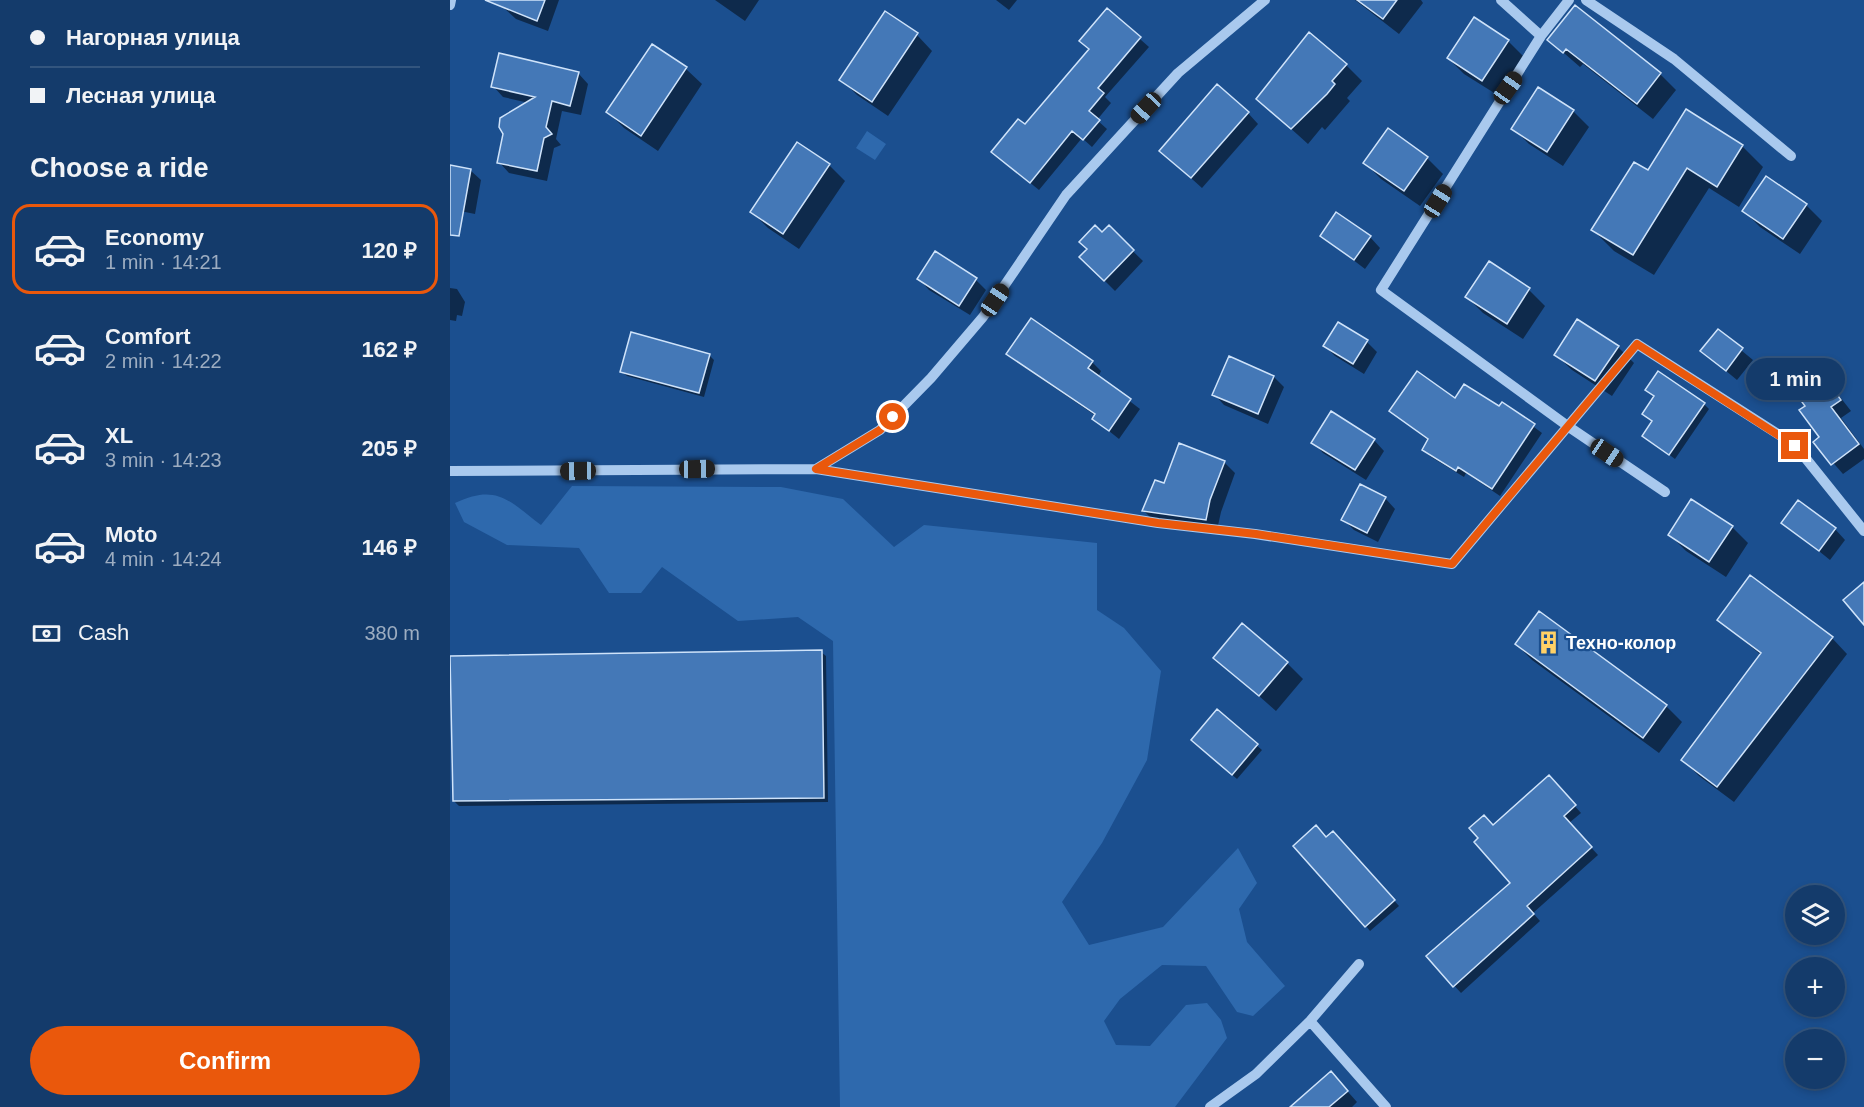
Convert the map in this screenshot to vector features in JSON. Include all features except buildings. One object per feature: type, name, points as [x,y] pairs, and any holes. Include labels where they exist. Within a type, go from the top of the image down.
[{"type":"street","points":[[450,5],[451,0]]},
{"type":"street","points":[[816,469],[880,430],[931,378],[983,317],[1066,195],[1178,74],[1265,0]]},
{"type":"street","points":[[1501,0],[1541,36]]},
{"type":"street","points":[[1569,0],[1541,36],[1381,290],[1569,427],[1665,492]]},
{"type":"street","points":[[1587,0],[1674,59],[1791,156]]},
{"type":"street","points":[[450,471],[816,469],[1158,523],[1256,534],[1452,564],[1637,344],[1795,446],[1864,531]]},
{"type":"street","points":[[1210,1107],[1256,1074],[1310,1021],[1359,964]]},
{"type":"street","points":[[1310,1021],[1386,1107]]},
{"type":"shaded area","points":[[867,131],[886,144],[875,160],[856,148]]},
{"type":"shaded area","points":[[572,486],[781,487],[843,499],[894,547],[924,525],[1097,543],[1097,610],[1124,628],[1161,671],[1147,760],[1102,843],[1062,902],[1089,945],[1163,927],[1238,848],[1257,883],[1239,909],[1247,942],[1285,986],[1253,1016],[1237,1012],[1206,966],[1162,965],[1120,999],[1104,1021],[1116,1045],[1150,1046],[1186,1005],[1207,1003],[1221,1020],[1227,1038],[1175,1107],[840,1107],[833,641],[798,617],[738,621],[662,567],[641,593],[609,593],[579,548],[507,545],[464,522],[455,503],[482,495],[502,497],[541,525]]},
{"type":"place","name":"Техно-колор","points":[[1548,643]]},
{"type":"route","points":[[893,417],[880,430],[816,469],[956,489],[1158,523],[1256,534],[1452,564],[1637,344],[1795,446]]}]
